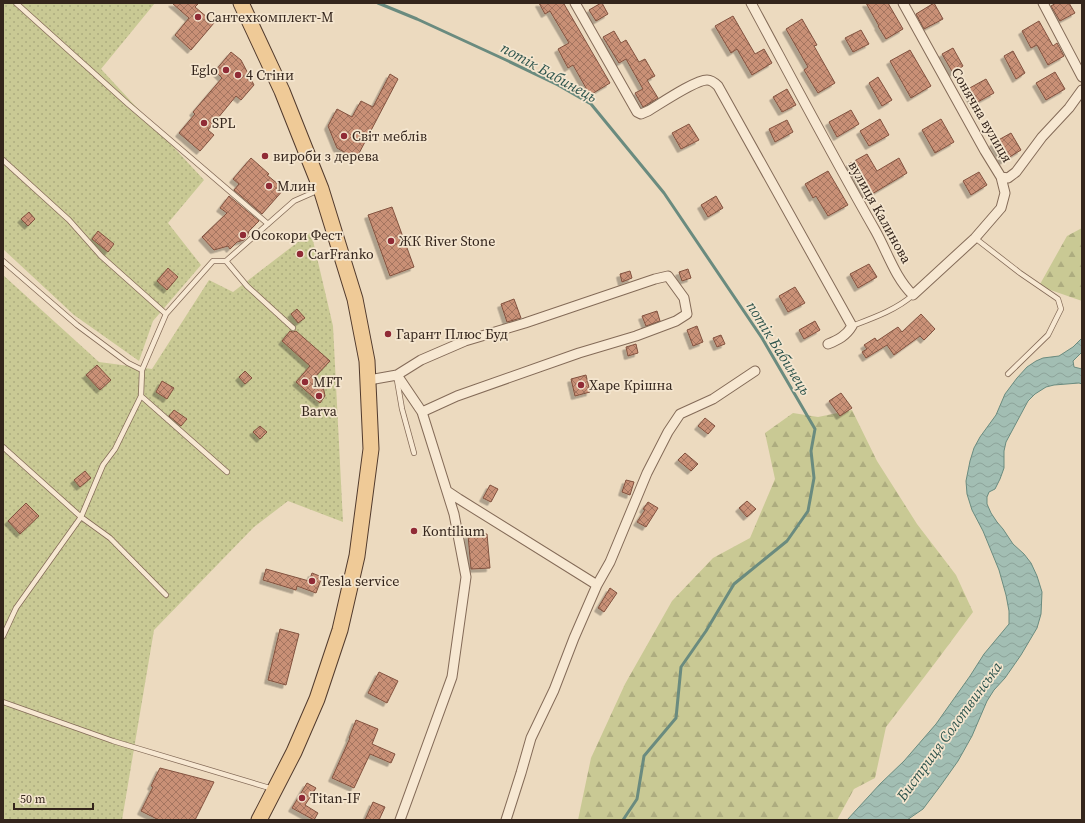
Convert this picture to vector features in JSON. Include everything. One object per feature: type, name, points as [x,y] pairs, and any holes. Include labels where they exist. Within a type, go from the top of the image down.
[{"type":"main road","points":[[241,3],[282,91],[321,189],[355,299],[367,361],[371,449],[357,556],[340,630],[317,699],[294,752],[259,820]]},
{"type":"street","points":[[575,3],[637,112],[641,114],[648,111],[687,88],[704,80],[714,82],[852,326],[848,333],[839,340],[828,344]]},
{"type":"street","name":"вулиця Калинова","points":[[751,3],[848,183],[880,238],[906,289],[913,295]]},
{"type":"street","name":"Сонячна вулиця","points":[[903,3],[981,144],[1001,177],[1008,178],[1016,172],[1042,137],[1070,108],[1082,90]]},
{"type":"street","points":[[1043,3],[1082,77]]},
{"type":"street","points":[[913,295],[975,238],[1001,208],[1005,193],[1001,177]]},
{"type":"street","points":[[369,380],[396,375],[421,360],[465,341],[655,279],[668,276],[684,298],[687,314],[676,321],[636,336],[579,353],[456,396],[422,412]]},
{"type":"street","points":[[506,820],[531,738],[554,690],[574,638],[597,586],[610,562],[647,473],[668,432],[680,414],[713,399],[755,371]]},
{"type":"street","points":[[396,375],[422,412],[454,514],[466,577],[450,685],[400,820]]},
{"type":"street","points":[[447,491],[597,586]]},
{"type":"lane","points":[[16,3],[128,104],[268,224]]},
{"type":"lane","points":[[3,160],[68,220],[101,256],[166,314]]},
{"type":"lane","points":[[3,636],[16,608],[81,517],[103,465],[114,449],[141,396],[142,370],[166,314],[213,261],[226,261],[294,201],[321,189]]},
{"type":"lane","points":[[975,238],[1020,273],[1058,299],[1060,304],[1061,309],[1048,335],[1008,374]]},
{"type":"lane","points":[[3,260],[77,326],[128,363],[142,370]]},
{"type":"lane","points":[[226,261],[247,286],[293,328]]},
{"type":"lane","points":[[852,326],[905,302],[913,295]]},
{"type":"lane","points":[[396,375],[402,410],[414,453]]},
{"type":"lane","points":[[141,396],[226,472]]},
{"type":"lane","points":[[3,447],[81,517],[110,538],[166,595]]},
{"type":"lane","points":[[3,702],[113,740],[274,790]]},
{"type":"green space","points":[[3,3],[155,3],[101,69],[204,180],[168,223],[201,265],[153,321],[139,361],[74,315],[3,249]]},
{"type":"green space","points":[[1082,228],[1082,301],[1039,286],[1067,236]]},
{"type":"green space","points":[[311,232],[333,326],[343,522],[288,501],[254,527],[154,630],[122,820],[3,820],[3,275],[99,362],[152,369],[209,280],[233,292]]},
{"type":"green space","points":[[852,410],[877,461],[917,524],[956,575],[973,612],[886,727],[875,778],[854,789],[837,820],[578,820],[591,758],[625,684],[672,601],[713,558],[750,538],[775,479],[765,433],[793,413],[818,417]]},
{"type":"water","name":"Бистриця Солотвинська","points":[[1082,338],[1082,352],[1073,361],[1074,367],[1082,369],[1082,384],[1054,385],[1046,387],[1035,394],[1028,401],[1006,442],[1004,451],[1004,468],[1000,479],[995,489],[989,492],[987,497],[987,504],[991,513],[1013,544],[1031,563],[1037,576],[1042,592],[1041,614],[1037,628],[1021,655],[987,701],[972,736],[958,761],[923,809],[907,820],[847,820],[880,784],[904,761],[936,724],[984,654],[1009,624],[1009,611],[999,570],[983,531],[972,510],[967,494],[966,481],[970,461],[974,448],[996,415],[1005,394],[1027,367],[1043,358],[1059,356],[1073,347]]},
{"type":"building","points":[[172,3],[199,3],[195,7],[214,23],[191,50],[175,35],[189,18]]},
{"type":"building","points":[[539,3],[565,3],[564,4],[610,83],[590,95],[573,65],[568,68],[558,49],[569,43],[550,11],[545,14]]},
{"type":"building","points":[[601,3],[608,14],[596,21],[589,10]]},
{"type":"building","points":[[866,3],[888,3],[903,29],[886,39]]},
{"type":"building","points":[[934,3],[943,19],[924,29],[916,14]]},
{"type":"building","points":[[1056,3],[1069,3],[1075,13],[1060,21],[1051,6]]},
{"type":"building","points":[[733,16],[755,54],[764,49],[772,63],[752,75],[737,49],[731,53],[715,26]]},
{"type":"building","points":[[802,19],[817,45],[814,46],[835,83],[818,93],[804,70],[808,67],[786,29]]},
{"type":"building","points":[[1039,21],[1053,46],[1057,43],[1064,56],[1048,65],[1037,45],[1031,48],[1022,31]]},
{"type":"building","points":[[861,30],[869,44],[853,52],[845,38]]},
{"type":"building","points":[[614,31],[621,43],[626,40],[639,62],[645,59],[655,76],[647,80],[658,98],[643,107],[635,93],[643,89],[626,59],[619,63],[603,37]]},
{"type":"building","points":[[953,48],[963,66],[953,73],[942,54]]},
{"type":"building","points":[[910,50],[931,86],[911,98],[890,61]]},
{"type":"building","points":[[1013,51],[1025,73],[1016,79],[1004,56]]},
{"type":"building","points":[[231,52],[241,60],[254,85],[241,100],[236,96],[208,130],[214,135],[200,151],[179,133],[195,114],[193,112],[222,78],[215,71]]},
{"type":"building","points":[[1055,72],[1065,89],[1046,100],[1036,83]]},
{"type":"building","points":[[390,74],[398,79],[356,159],[337,148],[328,126],[337,109],[352,117],[361,101],[373,107]]},
{"type":"building","points":[[878,77],[892,100],[882,106],[869,83]]},
{"type":"building","points":[[986,79],[994,93],[974,104],[966,90]]},
{"type":"building","points":[[787,89],[796,105],[782,112],[773,97]]},
{"type":"building","points":[[851,110],[859,124],[837,137],[829,122]]},
{"type":"building","points":[[880,119],[889,135],[869,146],[860,131]]},
{"type":"building","points":[[941,119],[954,142],[935,153],[922,130]]},
{"type":"building","points":[[787,120],[793,132],[775,142],[769,129]]},
{"type":"building","points":[[689,124],[699,140],[681,149],[672,133]]},
{"type":"building","points":[[1011,133],[1021,150],[1003,161],[993,143]]},
{"type":"building","points":[[867,154],[877,171],[899,158],[907,173],[867,197],[856,177],[855,178],[847,165]]},
{"type":"building","points":[[251,158],[269,174],[267,175],[284,189],[262,214],[234,190],[239,184],[233,179]]},
{"type":"building","points":[[828,171],[848,205],[828,216],[816,196],[813,198],[805,184]]},
{"type":"building","points":[[979,172],[987,185],[971,195],[963,181]]},
{"type":"building","points":[[229,196],[259,221],[249,231],[244,240],[237,242],[230,249],[228,246],[214,250],[202,237],[227,213],[220,208]]},
{"type":"building","points":[[716,196],[723,208],[708,217],[701,205]]},
{"type":"building","name":"ЖК River Stone","points":[[392,207],[414,267],[390,276],[368,215]]},
{"type":"building","points":[[29,212],[35,219],[28,226],[21,219]]},
{"type":"building","points":[[98,231],[114,244],[108,252],[92,239]]},
{"type":"building","points":[[869,264],[877,277],[858,288],[850,274]]},
{"type":"building","points":[[168,268],[178,277],[167,290],[157,281]]},
{"type":"building","points":[[688,269],[691,278],[682,281],[679,272]]},
{"type":"building","points":[[630,271],[632,278],[622,282],[620,274]]},
{"type":"building","points":[[795,287],[805,303],[788,312],[779,296]]},
{"type":"building","points":[[514,299],[521,318],[507,322],[501,304]]},
{"type":"building","points":[[297,309],[305,318],[298,323],[291,314]]},
{"type":"building","points":[[657,311],[660,321],[646,326],[642,316]]},
{"type":"building","points":[[921,314],[935,329],[924,340],[920,336],[894,355],[887,345],[866,358],[862,352],[867,349],[864,345],[875,338],[877,341],[898,327],[902,332]]},
{"type":"building","points":[[815,321],[820,330],[804,339],[799,330]]},
{"type":"building","points":[[697,326],[703,342],[693,346],[687,330]]},
{"type":"building","points":[[290,331],[296,331],[330,361],[314,378],[323,386],[325,396],[320,403],[296,382],[310,366],[282,341]]},
{"type":"building","points":[[721,335],[725,344],[717,347],[713,338]]},
{"type":"building","points":[[636,344],[638,353],[628,356],[626,347]]},
{"type":"building","points":[[97,365],[111,380],[100,390],[86,375]]},
{"type":"building","points":[[245,371],[252,378],[245,384],[239,377]]},
{"type":"building","name":"Харе Крішна","points":[[586,375],[590,392],[575,396],[571,379]]},
{"type":"building","points":[[162,381],[174,388],[167,399],[156,392]]},
{"type":"building","points":[[841,393],[852,408],[840,416],[829,401]]},
{"type":"building","points":[[174,410],[187,419],[181,426],[169,416]]},
{"type":"building","points":[[705,418],[715,426],[708,434],[698,426]]},
{"type":"building","points":[[260,426],[267,432],[260,439],[253,432]]},
{"type":"building","points":[[685,453],[698,464],[691,471],[678,460]]},
{"type":"building","points":[[85,471],[91,478],[80,487],[74,480]]},
{"type":"building","points":[[626,480],[634,482],[630,495],[622,492]]},
{"type":"building","points":[[490,485],[498,489],[491,502],[483,498]]},
{"type":"building","points":[[747,501],[756,509],[747,517],[739,508]]},
{"type":"building","points":[[648,502],[658,508],[646,527],[637,522],[645,510],[643,509]]},
{"type":"building","points":[[26,503],[39,516],[20,534],[8,521]]},
{"type":"building","points":[[487,534],[490,568],[471,569],[468,535]]},
{"type":"building","points":[[266,569],[309,581],[312,573],[322,577],[316,593],[297,586],[296,590],[263,580]]},
{"type":"building","points":[[610,588],[617,593],[604,612],[598,608]]},
{"type":"building","points":[[280,629],[299,634],[286,685],[268,680]]},
{"type":"building","points":[[379,672],[398,681],[387,703],[368,693]]},
{"type":"building","points":[[356,720],[378,729],[372,744],[395,754],[391,763],[370,754],[354,788],[332,778],[350,738]]},
{"type":"building","points":[[160,768],[214,782],[195,820],[159,820],[141,811],[153,787],[151,786]]},
{"type":"building","points":[[307,783],[316,788],[305,805],[318,813],[314,820],[292,808]]},
{"type":"building","points":[[373,802],[385,807],[379,820],[365,820]]},
{"type":"waterway","name":"потік Бабинець","points":[[378,3],[417,19],[506,60],[558,85],[591,104],[664,193],[762,338],[815,429],[811,451],[814,478],[808,511],[787,541],[734,584],[706,631],[681,667],[676,718],[644,756],[637,799],[623,820]]},
{"type":"place","name":"Сантехкомплект-М","points":[[198,17]]},
{"type":"place","name":"Eglo","points":[[226,70]]},
{"type":"place","name":"4 Стіни","points":[[238,75]]},
{"type":"place","name":"SPL","points":[[204,123]]},
{"type":"place","name":"Світ меблів","points":[[344,136]]},
{"type":"place","name":"вироби з дерева","points":[[265,156]]},
{"type":"place","name":"Млин","points":[[269,186]]},
{"type":"place","name":"Осокори Фест","points":[[243,235]]},
{"type":"place","name":"ЖК River Stone","points":[[391,241]]},
{"type":"place","name":"CarFranko","points":[[300,254]]},
{"type":"place","name":"Гарант Плюс Буд","points":[[388,334]]},
{"type":"place","name":"MFT","points":[[305,382]]},
{"type":"place","name":"Харе Крішна","points":[[581,385]]},
{"type":"place","name":"Barva","points":[[319,396]]},
{"type":"place","name":"Kontilium","points":[[414,531]]},
{"type":"place","name":"Tesla service","points":[[312,581]]},
{"type":"place","name":"Titan-IF","points":[[302,798]]}]
